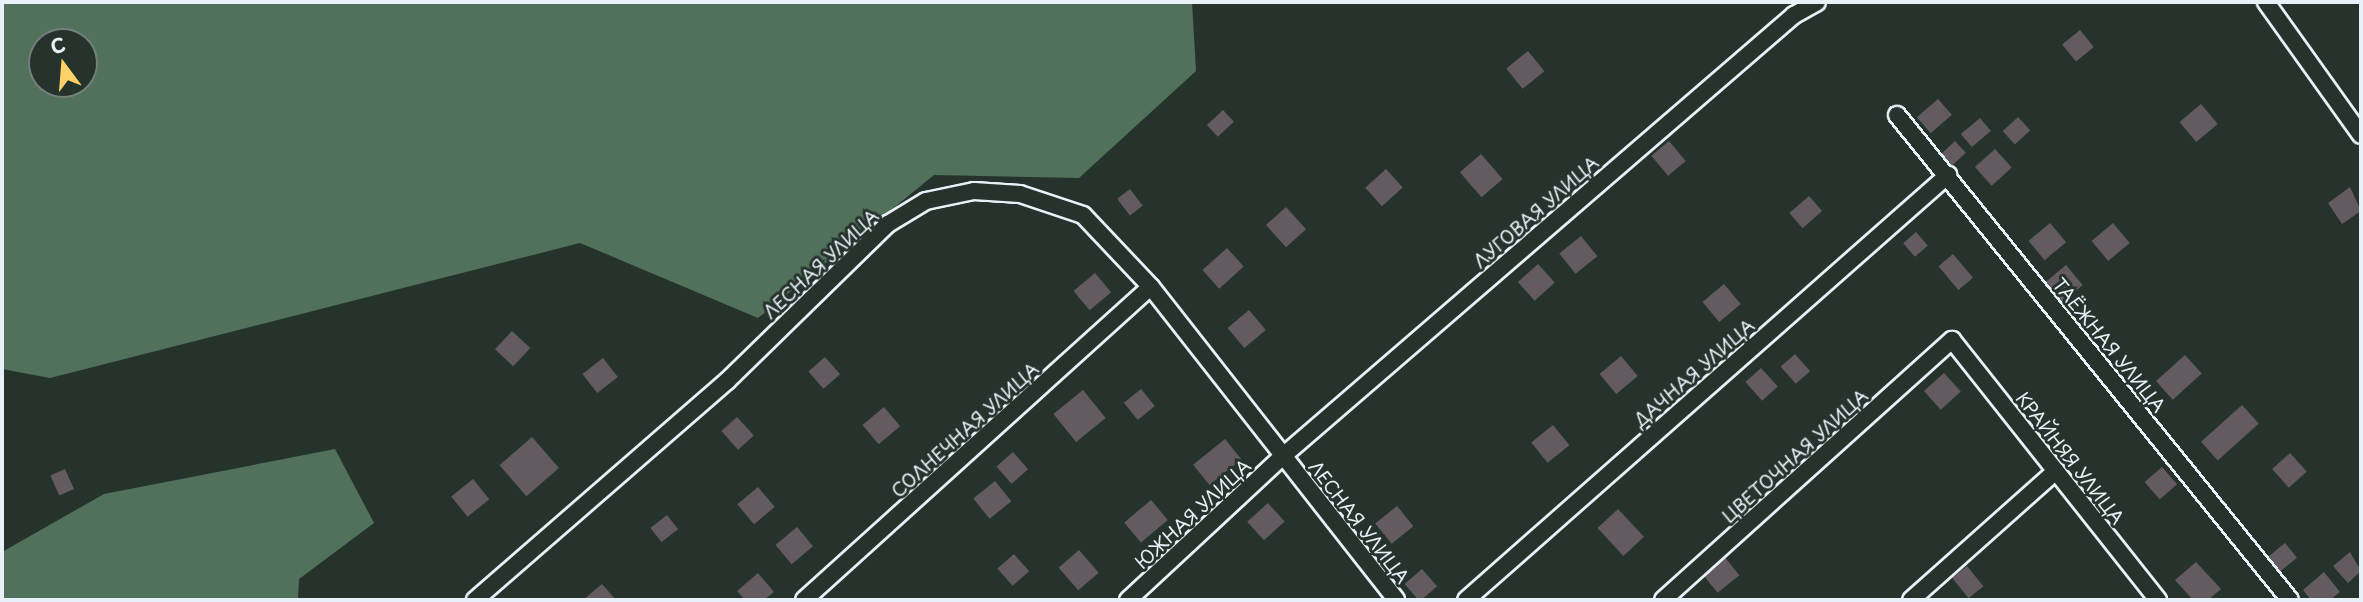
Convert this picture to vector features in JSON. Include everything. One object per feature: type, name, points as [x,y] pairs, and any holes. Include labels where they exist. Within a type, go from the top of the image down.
[{"type":"street","name":"ЛУГОВАЯ УЛИЦА","points":[[1283,456],[1794,15],[1817,2]]},
{"type":"street","points":[[2266,2],[2361,135]]},
{"type":"street","name":"ТАЁЖНАЯ УЛИЦА","points":[[1897,115],[2290,600]]},
{"type":"street","name":"ДАЧНАЯ УЛИЦА","points":[[1466,600],[1948,175]]},
{"type":"street","name":"ЛЕСНАЯ УЛИЦА","points":[[475,600],[727,381],[888,224],[926,201],[974,191],[1020,194],[1083,215],[1151,288],[1396,600]]},
{"type":"street","name":"СОЛНЕЧНАЯ УЛИЦА","points":[[804,600],[1151,288]]},
{"type":"street","name":"КРАЙНЯЯ УЛИЦА","points":[[1952,340],[2158,600]]},
{"type":"street","name":"ЦВЕТОЧНАЯ УЛИЦА","points":[[1663,600],[1952,340]]},
{"type":"street","name":"ЮЖНАЯ УЛИЦА","points":[[1128,600],[1283,456]]},
{"type":"street","points":[[1911,600],[2056,471]]},
{"type":"green space","points":[[2,2],[1192,2],[1196,71],[1079,178],[934,175],[758,318],[580,243],[50,378],[2,369]]},
{"type":"green space","points":[[335,449],[374,523],[299,579],[298,600],[2,600],[2,552],[104,494]]},
{"type":"building","points":[[2080,30],[2094,47],[2076,62],[2062,44]]},
{"type":"building","points":[[1528,51],[1544,71],[1523,89],[1506,69]]},
{"type":"building","points":[[1938,99],[1952,115],[1931,133],[1917,117]]},
{"type":"building","points":[[2201,104],[2218,124],[2196,142],[2180,122]]},
{"type":"building","points":[[1223,110],[1234,122],[1218,137],[1207,125]]},
{"type":"building","points":[[2018,117],[2030,130],[2015,144],[2003,131]]},
{"type":"building","points":[[1980,118],[1991,131],[1972,147],[1961,134]]},
{"type":"building","points":[[1669,141],[1686,161],[1668,176],[1651,156]]},
{"type":"building","points":[[1955,141],[1966,153],[1951,166],[1940,155]]},
{"type":"building","points":[[1995,149],[2012,168],[1992,186],[1975,167]]},
{"type":"building","points":[[1481,154],[1503,179],[1482,197],[1460,172]]},
{"type":"building","points":[[1386,169],[1403,188],[1382,206],[1365,188]]},
{"type":"building","points":[[2350,187],[2361,211],[2342,224],[2328,203]]},
{"type":"building","points":[[1130,189],[1143,206],[1130,215],[1117,199]]},
{"type":"building","points":[[1809,196],[1822,211],[1802,228],[1789,213]]},
{"type":"building","points":[[1286,207],[1306,229],[1286,247],[1266,225]]},
{"type":"building","points":[[2050,223],[2066,242],[2045,260],[2029,241]]},
{"type":"building","points":[[2113,223],[2130,243],[2108,261],[2092,241]]},
{"type":"building","points":[[1916,232],[1928,246],[1915,257],[1903,243]]},
{"type":"building","points":[[1581,236],[1597,256],[1576,274],[1559,254]]},
{"type":"building","points":[[1227,248],[1244,267],[1219,289],[1202,270]]},
{"type":"building","points":[[1953,254],[1973,278],[1958,290],[1938,266]]},
{"type":"building","points":[[1538,264],[1555,283],[1535,301],[1518,282]]},
{"type":"building","points":[[2066,265],[2083,285],[2061,303],[2045,283]]},
{"type":"building","points":[[1095,273],[1111,292],[1090,310],[1074,291]]},
{"type":"building","points":[[1724,284],[1741,304],[1719,322],[1703,302]]},
{"type":"building","points":[[1249,310],[1266,330],[1244,348],[1228,328]]},
{"type":"building","points":[[512,331],[530,348],[513,366],[495,349]]},
{"type":"building","points":[[1795,354],[1810,371],[1796,384],[1781,366]]},
{"type":"building","points":[[2185,355],[2202,374],[2173,400],[2156,381]]},
{"type":"building","points":[[1621,356],[1638,376],[1616,394],[1600,374]]},
{"type":"building","points":[[825,357],[840,374],[823,389],[808,371]]},
{"type":"building","points":[[603,358],[618,377],[597,393],[583,374]]},
{"type":"building","points":[[1761,368],[1778,387],[1762,401],[1745,382]]},
{"type":"building","points":[[1944,373],[1961,392],[1941,410],[1924,391]]},
{"type":"building","points":[[1141,389],[1155,406],[1138,420],[1124,403]]},
{"type":"building","points":[[1083,390],[1106,418],[1076,442],[1053,414]]},
{"type":"building","points":[[2242,405],[2259,424],[2218,460],[2201,442]]},
{"type":"building","points":[[884,407],[900,426],[879,444],[863,425]]},
{"type":"building","points":[[737,417],[754,436],[738,450],[721,431]]},
{"type":"building","points":[[1553,425],[1569,445],[1548,463],[1531,443]]},
{"type":"building","points":[[532,437],[559,468],[526,496],[500,465]]},
{"type":"building","points":[[1225,439],[1241,459],[1209,485],[1193,465]]},
{"type":"building","points":[[1013,452],[1028,469],[1011,484],[996,466]]},
{"type":"building","points":[[2290,453],[2307,472],[2289,488],[2272,469]]},
{"type":"building","points":[[2162,467],[2177,484],[2160,499],[2145,482]]},
{"type":"building","points":[[65,469],[74,489],[59,496],[50,476]]},
{"type":"building","points":[[473,479],[489,499],[468,517],[451,497]]},
{"type":"building","points":[[995,481],[1011,501],[990,519],[973,499]]},
{"type":"building","points":[[758,487],[775,507],[754,524],[737,504]]},
{"type":"building","points":[[1151,500],[1168,520],[1141,542],[1124,522]]},
{"type":"building","points":[[1268,503],[1285,522],[1264,540],[1247,522]]},
{"type":"building","points":[[1397,506],[1413,526],[1392,544],[1375,524]]},
{"type":"building","points":[[1618,509],[1644,537],[1623,556],[1598,528]]},
{"type":"building","points":[[667,515],[678,529],[662,542],[650,528]]},
{"type":"building","points":[[797,527],[813,546],[792,564],[776,545]]},
{"type":"building","points":[[2285,543],[2297,558],[2279,572],[2267,557]]},
{"type":"building","points":[[1079,550],[1099,573],[1078,590],[1059,568]]},
{"type":"building","points":[[2350,552],[2361,571],[2348,583],[2333,566]]},
{"type":"building","points":[[1014,554],[1029,571],[1012,586],[997,568]]},
{"type":"building","points":[[1723,555],[1739,575],[1718,593],[1701,573]]},
{"type":"building","points":[[2196,562],[2221,589],[2208,600],[2193,600],[2175,580]]},
{"type":"building","points":[[1967,566],[1983,586],[1969,598],[1952,578]]},
{"type":"building","points":[[1422,569],[1437,586],[1418,600],[1405,584]]},
{"type":"building","points":[[2324,572],[2340,592],[2330,600],[2311,600],[2303,590]]},
{"type":"building","points":[[758,573],[774,592],[764,600],[745,600],[737,591]]},
{"type":"building","points":[[602,584],[616,600],[583,600]]}]
